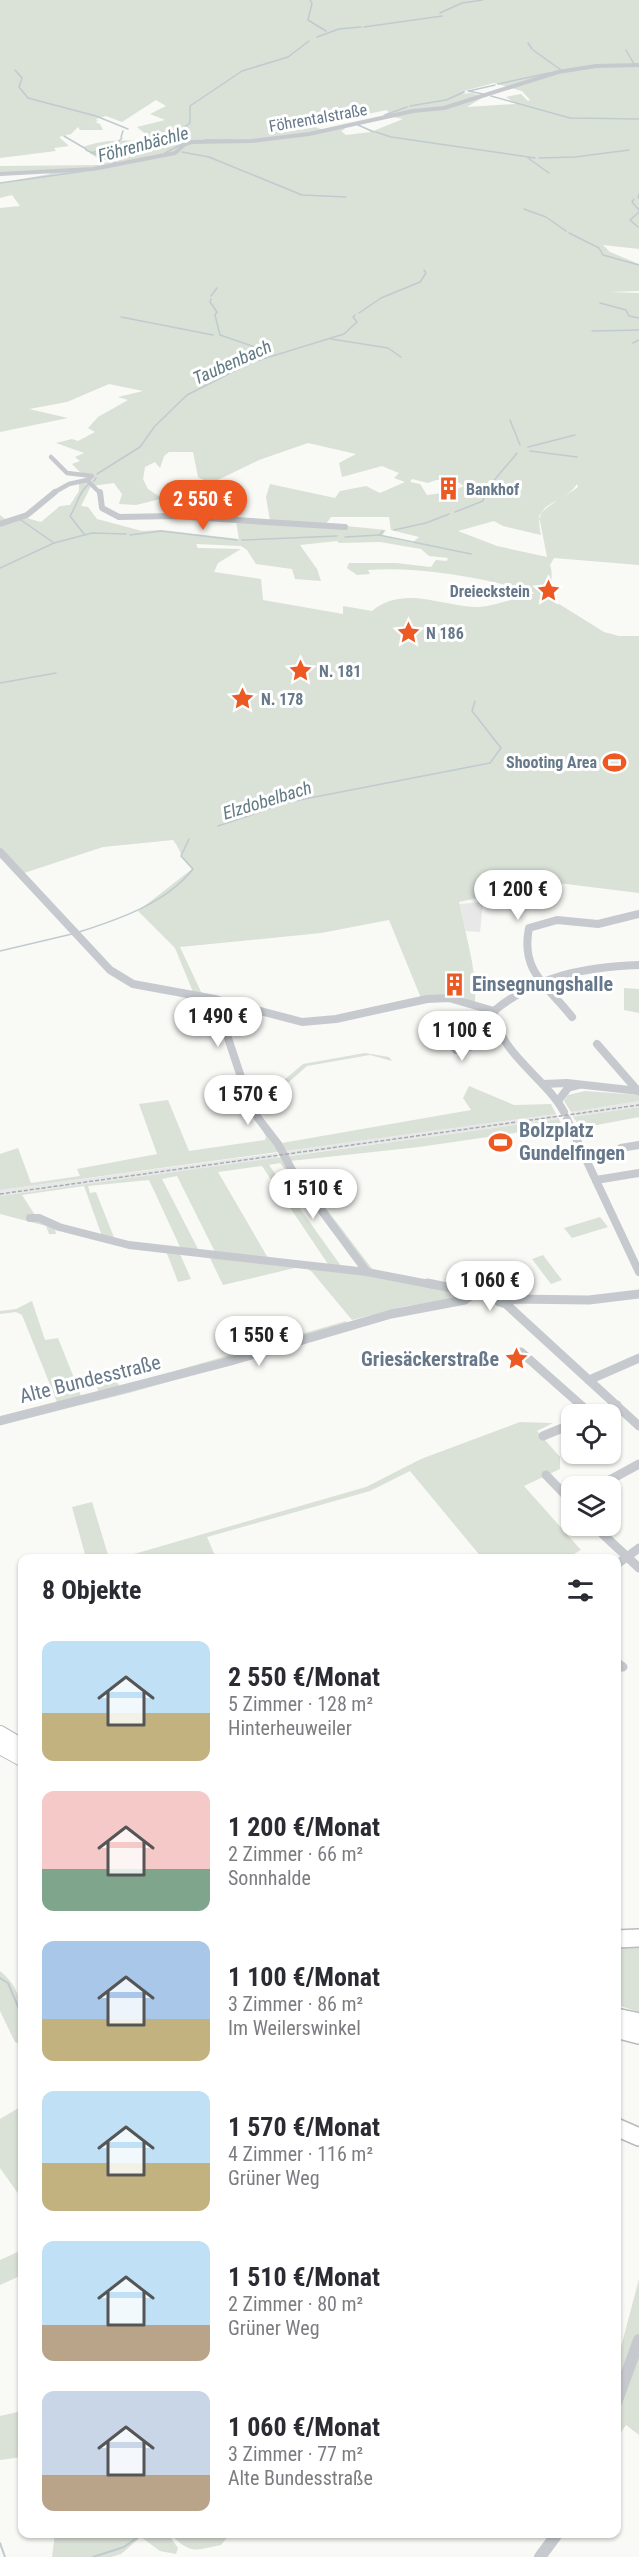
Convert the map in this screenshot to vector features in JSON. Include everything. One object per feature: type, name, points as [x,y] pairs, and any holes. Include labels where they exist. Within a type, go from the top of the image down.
[{"type":"highway","points":[[0,1733],[18,1744]]},
{"type":"highway","points":[[0,1747],[18,1757]]},
{"type":"highway","points":[[621,1940],[639,1938]]},
{"type":"highway","points":[[621,2018],[639,2022]]},
{"type":"highway","points":[[621,2030],[639,2035]]},
{"type":"highway","points":[[621,2129],[639,2137]]},
{"type":"street","name":"Föhrentalstraße","points":[[0,174],[83,171],[175,153],[184,144],[192,142],[252,141],[309,134],[413,111],[444,108],[558,72],[596,66],[639,65]]},
{"type":"street","points":[[0,524],[35,510],[55,490],[74,482],[87,480],[92,476],[67,473],[51,458]]},
{"type":"street","points":[[87,480],[99,492],[102,508],[119,518],[174,516],[345,527]]},
{"type":"street","points":[[0,852],[120,977],[152,988],[215,999],[302,1022],[336,1019],[427,999],[449,998],[494,1011]]},
{"type":"street","points":[[572,1017],[535,977],[528,961],[528,931],[531,926],[557,920],[598,924],[639,914]]},
{"type":"street","points":[[494,1011],[514,996],[542,983],[587,969],[639,964]]},
{"type":"street","points":[[215,999],[245,1089],[258,1118],[278,1144],[293,1172],[368,1272]]},
{"type":"street","points":[[494,1011],[494,1022],[503,1038],[562,1109],[639,1272]]},
{"type":"street","points":[[429,1031],[439,1029],[456,1050],[503,1038]]},
{"type":"street","points":[[464,1029],[477,1045]]},
{"type":"street","points":[[597,1044],[639,1091]]},
{"type":"street","points":[[545,1086],[579,1085],[620,1092],[639,1091]]},
{"type":"street","points":[[562,1109],[568,1089],[579,1085]]},
{"type":"street","points":[[621,1148],[639,1145]]},
{"type":"street","points":[[596,1180],[639,1173]]},
{"type":"street","points":[[30,1218],[129,1245],[368,1272],[496,1297],[499,1302],[589,1300],[639,1294]]},
{"type":"street","name":"Alte Bundesstraße","points":[[2,1420],[231,1361],[391,1314],[465,1300],[472,1293]]},
{"type":"street","points":[[510,1301],[616,1404]]},
{"type":"street","points":[[521,1352],[580,1404]]},
{"type":"street","points":[[589,1380],[639,1358]]},
{"type":"street","points":[[621,1409],[639,1426]]},
{"type":"street","points":[[543,1436],[561,1429]]},
{"type":"street","points":[[617,1476],[639,1464]]},
{"type":"street","points":[[546,1475],[561,1491]]},
{"type":"street","points":[[604,1536],[626,1559],[639,1568]]},
{"type":"street","points":[[621,1562],[639,1548]]},
{"type":"street","points":[[621,2389],[639,2340]]},
{"type":"street","points":[[540,2557],[554,2538]]},
{"type":"shaded area","points":[[0,0],[639,0],[639,249],[603,245],[610,252],[639,264],[639,291],[609,292],[639,293],[639,565],[554,558],[550,565],[551,599],[604,632],[619,636],[639,636],[639,893],[550,882],[459,902],[472,964],[475,1002],[421,998],[389,920],[321,933],[180,947],[202,994],[320,1024],[219,1003],[248,1086],[283,1081],[303,1064],[365,1053],[389,1057],[392,1061],[370,1055],[307,1066],[289,1082],[249,1089],[262,1120],[282,1143],[471,1110],[463,1098],[469,1086],[514,1105],[551,1104],[556,1114],[0,1190],[0,1154],[18,1148],[31,1183],[80,1176],[77,1169],[157,1154],[139,1104],[168,1100],[189,1151],[265,1140],[266,1137],[242,1091],[233,1092],[232,1089],[241,1087],[213,1002],[143,989],[131,981],[193,992],[175,948],[138,911],[192,869],[173,840],[103,847],[18,875],[0,856],[0,515],[9,522],[23,517],[41,522],[60,506],[70,505],[79,491],[79,481],[91,477],[81,473],[72,464],[80,461],[75,457],[84,453],[56,443],[72,439],[78,441],[95,432],[88,428],[98,417],[128,400],[118,397],[143,391],[109,384],[67,402],[29,409],[68,418],[0,432],[0,208],[20,206],[12,195],[0,198],[0,183],[50,174],[47,170],[0,174],[0,166],[103,165],[101,163],[110,162],[94,156],[83,147],[110,141],[153,140],[137,127],[165,120],[150,114],[166,106],[156,100],[122,122],[106,116],[96,119],[98,121],[95,122],[100,124],[103,130],[80,130],[78,127],[71,134],[59,137],[69,146],[54,148],[56,151],[0,158]],"holes":[[[494,83],[522,91],[530,100],[528,101],[521,94],[506,97],[516,104],[467,107],[485,96],[471,93],[461,94],[466,92],[464,91]],[[386,110],[389,112],[383,115],[403,119],[373,131],[358,125],[371,132],[346,135],[341,131],[345,129],[343,127],[323,130],[304,122],[350,118]],[[308,443],[356,454],[339,463],[342,477],[382,466],[399,473],[394,478],[405,482],[380,493],[366,486],[340,491],[335,498],[270,484],[266,497],[270,521],[236,521],[239,539],[161,530],[142,531],[97,519],[88,507],[81,506],[91,486],[114,483],[122,494],[119,504],[136,505],[197,490],[259,460]],[[169,452],[193,452],[198,477],[207,482],[160,497],[148,489],[143,479],[145,467],[155,462],[160,468],[164,456]],[[412,479],[428,483],[436,480],[456,481],[464,486],[451,492],[427,495],[420,484],[410,482]],[[331,517],[389,517],[391,530],[419,537],[412,543],[382,536],[386,530],[326,524]],[[540,520],[547,557],[497,546],[458,531],[494,521],[503,526],[541,535]],[[337,541],[339,543],[380,542],[421,549],[429,556],[448,558],[447,561],[436,560],[431,567],[396,563],[349,563],[347,568],[357,575],[370,574],[368,570],[388,569],[452,574],[535,593],[482,607],[422,599],[397,599],[384,603],[372,611],[343,606],[343,614],[263,600],[261,579],[214,572],[218,563],[241,549],[198,548],[196,544],[241,546],[247,550],[256,564],[292,569],[295,579],[321,581],[317,569],[300,545]]]},
{"type":"shaded area","points":[[483,902],[480,932],[464,931],[459,904]]},
{"type":"shaded area","points":[[624,988],[639,989],[639,1013],[624,1010]]},
{"type":"shaded area","points":[[585,1091],[639,1095],[639,1101],[571,1112],[564,1101],[568,1095]]},
{"type":"shaded area","points":[[639,1101],[639,1107],[573,1117],[571,1112]]},
{"type":"shaded area","points":[[639,1107],[639,1117],[581,1128],[573,1117]]},
{"type":"shaded area","points":[[556,1114],[559,1119],[287,1156],[285,1151]]},
{"type":"shaded area","points":[[559,1119],[562,1126],[419,1147],[290,1161],[373,1270],[464,1295],[461,1299],[406,1306],[352,1320],[312,1272],[303,1266],[223,1285],[209,1256],[180,1254],[191,1279],[178,1282],[166,1251],[55,1229],[56,1234],[49,1234],[46,1226],[0,1214],[0,1196]],"holes":[[[280,1163],[361,1265],[361,1268],[341,1266],[269,1165]],[[262,1166],[328,1264],[268,1258],[218,1172]],[[177,1176],[215,1252],[199,1251],[162,1179]],[[149,1180],[181,1249],[115,1240],[96,1192],[90,1193],[88,1186]],[[84,1186],[102,1236],[55,1224],[35,1215],[22,1195]]]},
{"type":"shaded area","points":[[277,1153],[279,1158],[0,1196],[0,1190]]},
{"type":"shaded area","points":[[600,1217],[608,1227],[572,1238],[564,1228]]},
{"type":"shaded area","points":[[543,1255],[562,1280],[551,1284],[532,1259]]},
{"type":"shaded area","points":[[32,1301],[45,1340],[58,1338],[82,1398],[99,1393],[96,1384],[116,1380],[120,1387],[346,1321],[352,1330],[129,1393],[0,1425],[0,1416],[57,1402],[22,1315],[16,1312],[0,1314],[0,1311],[16,1309]]},
{"type":"shaded area","points":[[520,1422],[553,1423],[537,1431],[560,1457],[560,1469],[524,1486],[561,1528],[561,1536],[569,1536],[581,1550],[574,1554],[479,1554],[410,1471],[370,1491],[207,1537],[214,1554],[134,1554],[366,1487],[421,1459]]},
{"type":"shaded area","points":[[92,1502],[108,1554],[85,1554],[72,1507]]},
{"type":"shaded area","points":[[621,1944],[639,1944],[639,2012],[621,2006]]},
{"type":"shaded area","points":[[0,1971],[18,1995],[18,2043],[15,2042],[0,2011]]},
{"type":"shaded area","points":[[18,2108],[18,2193],[0,2168],[0,2119]]},
{"type":"shaded area","points":[[18,2252],[18,2277],[0,2285],[0,2260]]},
{"type":"shaded area","points":[[639,2279],[639,2435],[626,2425],[621,2432],[621,2347]]},
{"type":"shaded area","points":[[18,2412],[18,2458],[0,2460],[0,2416]]},
{"type":"shaded area","points":[[54,2538],[140,2538],[121,2554],[111,2557],[52,2557]]},
{"type":"shaded area","points":[[142,2538],[171,2538],[178,2548],[176,2554],[160,2551]]},
{"type":"shaded area","points":[[175,2538],[227,2538],[221,2545],[194,2549]]},
{"type":"waterway","points":[[310,0],[312,3],[308,20],[326,31]]},
{"type":"waterway","points":[[440,13],[462,3],[483,0]]},
{"type":"waterway","points":[[364,27],[442,16]]},
{"type":"waterway","points":[[317,37],[339,29],[361,27]]},
{"type":"waterway","points":[[179,136],[179,131],[190,123],[190,106],[242,71],[288,57],[309,41]]},
{"type":"waterway","points":[[528,43],[532,49]]},
{"type":"waterway","points":[[533,50],[561,70]]},
{"type":"waterway","points":[[626,50],[634,64]]},
{"type":"waterway","points":[[15,70],[22,78],[19,87],[28,98],[96,116],[128,129]]},
{"type":"waterway","name":"Föhrenbächle","points":[[498,84],[549,73]]},
{"type":"waterway","name":"Föhrenbächle","points":[[469,91],[495,85]]},
{"type":"waterway","name":"Föhrenbächle","points":[[468,91],[483,94]]},
{"type":"waterway","name":"Föhrenbächle","points":[[410,106],[446,100],[464,92]]},
{"type":"waterway","points":[[491,96],[570,118],[639,119]]},
{"type":"waterway","name":"Föhrenbächle","points":[[385,115],[407,107]]},
{"type":"waterway","points":[[358,125],[374,132]]},
{"type":"waterway","points":[[121,137],[123,131]]},
{"type":"waterway","points":[[376,132],[391,137],[535,158]]},
{"type":"waterway","points":[[64,136],[86,149]]},
{"type":"waterway","points":[[183,136],[188,141]]},
{"type":"waterway","points":[[115,145],[122,138]]},
{"type":"waterway","name":"Föhrenbächle","points":[[204,140],[232,140]]},
{"type":"waterway","name":"Föhrenbächle","points":[[165,153],[184,143]]},
{"type":"waterway","points":[[92,153],[115,146]]},
{"type":"waterway","points":[[86,150],[92,153]]},
{"type":"waterway","points":[[539,158],[575,157],[629,150]]},
{"type":"waterway","points":[[182,152],[209,157],[302,195],[346,197]]},
{"type":"waterway","points":[[92,153],[115,163]]},
{"type":"waterway","points":[[528,158],[549,173]]},
{"type":"waterway","name":"Föhrenbächle","points":[[0,183],[85,171]]},
{"type":"waterway","points":[[638,198],[639,194]]},
{"type":"waterway","points":[[634,199],[632,202],[639,210]]},
{"type":"waterway","points":[[524,209],[546,217],[566,231]]},
{"type":"waterway","points":[[638,227],[630,220],[639,212]]},
{"type":"waterway","points":[[569,233],[599,248],[603,255],[639,265]]},
{"type":"waterway","name":"Taubenbach","points":[[359,313],[381,298],[420,282],[426,273],[424,270]]},
{"type":"waterway","points":[[211,296],[217,288]]},
{"type":"waterway","points":[[211,299],[210,302],[217,312],[215,315],[220,335],[261,349],[265,352],[262,356],[265,358]]},
{"type":"waterway","points":[[600,303],[626,310],[629,316],[639,318]]},
{"type":"waterway","name":"Taubenbach","points":[[97,474],[140,447],[155,426],[187,395],[250,363],[344,334],[357,322],[353,317],[355,315]]},
{"type":"waterway","points":[[121,317],[213,335]]},
{"type":"waterway","points":[[592,331],[639,330]]},
{"type":"waterway","points":[[331,339],[388,348],[401,357]]},
{"type":"waterway","points":[[633,343],[639,340]]},
{"type":"waterway","points":[[510,420],[520,445]]},
{"type":"waterway","points":[[528,447],[575,435]]},
{"type":"waterway","points":[[530,451],[577,457]]},
{"type":"waterway","points":[[455,512],[483,501],[493,482],[517,453]]},
{"type":"waterway","points":[[84,534],[70,516],[89,484]]},
{"type":"waterway","points":[[394,530],[426,523],[449,514]]},
{"type":"waterway","name":"Taubenbach","points":[[21,520],[54,543]]},
{"type":"waterway","points":[[130,535],[161,531],[237,540]]},
{"type":"waterway","points":[[379,535],[383,531]]},
{"type":"waterway","points":[[54,543],[92,533],[126,534]]},
{"type":"waterway","points":[[345,537],[379,535]]},
{"type":"waterway","points":[[379,535],[471,554]]},
{"type":"waterway","points":[[242,540],[337,536]]},
{"type":"waterway","name":"Taubenbach","points":[[0,568],[54,543]]},
{"type":"waterway","points":[[0,683],[56,673]]},
{"type":"waterway","name":"Elzdobelbach","points":[[218,826],[289,802],[490,763],[501,748],[472,711],[475,701]]},
{"type":"waterway","name":"Elzdobelbach","points":[[79,932],[141,908],[182,881],[193,869],[181,856],[189,839]]},
{"type":"waterway","name":"Elzdobelbach","points":[[0,951],[72,934]]},
{"type":"waterway","name":"Taubenbach","points":[[0,1978],[8,1983],[18,2007]]},
{"type":"waterway","name":"Taubenbach","points":[[93,2557],[124,2547],[136,2538]]},
{"type":"waterway","points":[[0,2543],[5,2557]]},
{"type":"railway","points":[[0,1194],[639,1105]]},
{"type":"place","name":"Bankhof","points":[[448,489]]},
{"type":"place","name":"Dreieckstein","points":[[548,591]]},
{"type":"place","name":"N 186","points":[[408,633]]},
{"type":"place","name":"N. 181","points":[[301,671]]},
{"type":"place","name":"N. 178","points":[[243,699]]},
{"type":"place","name":"Shooting Area","points":[[615,762]]},
{"type":"place","name":"Einsegnungshalle","points":[[454,984]]},
{"type":"place","name":"Bolzplatz Gundelfingen","points":[[501,1142]]},
{"type":"place","name":"Griesäckerstraße","points":[[517,1359]]}]
